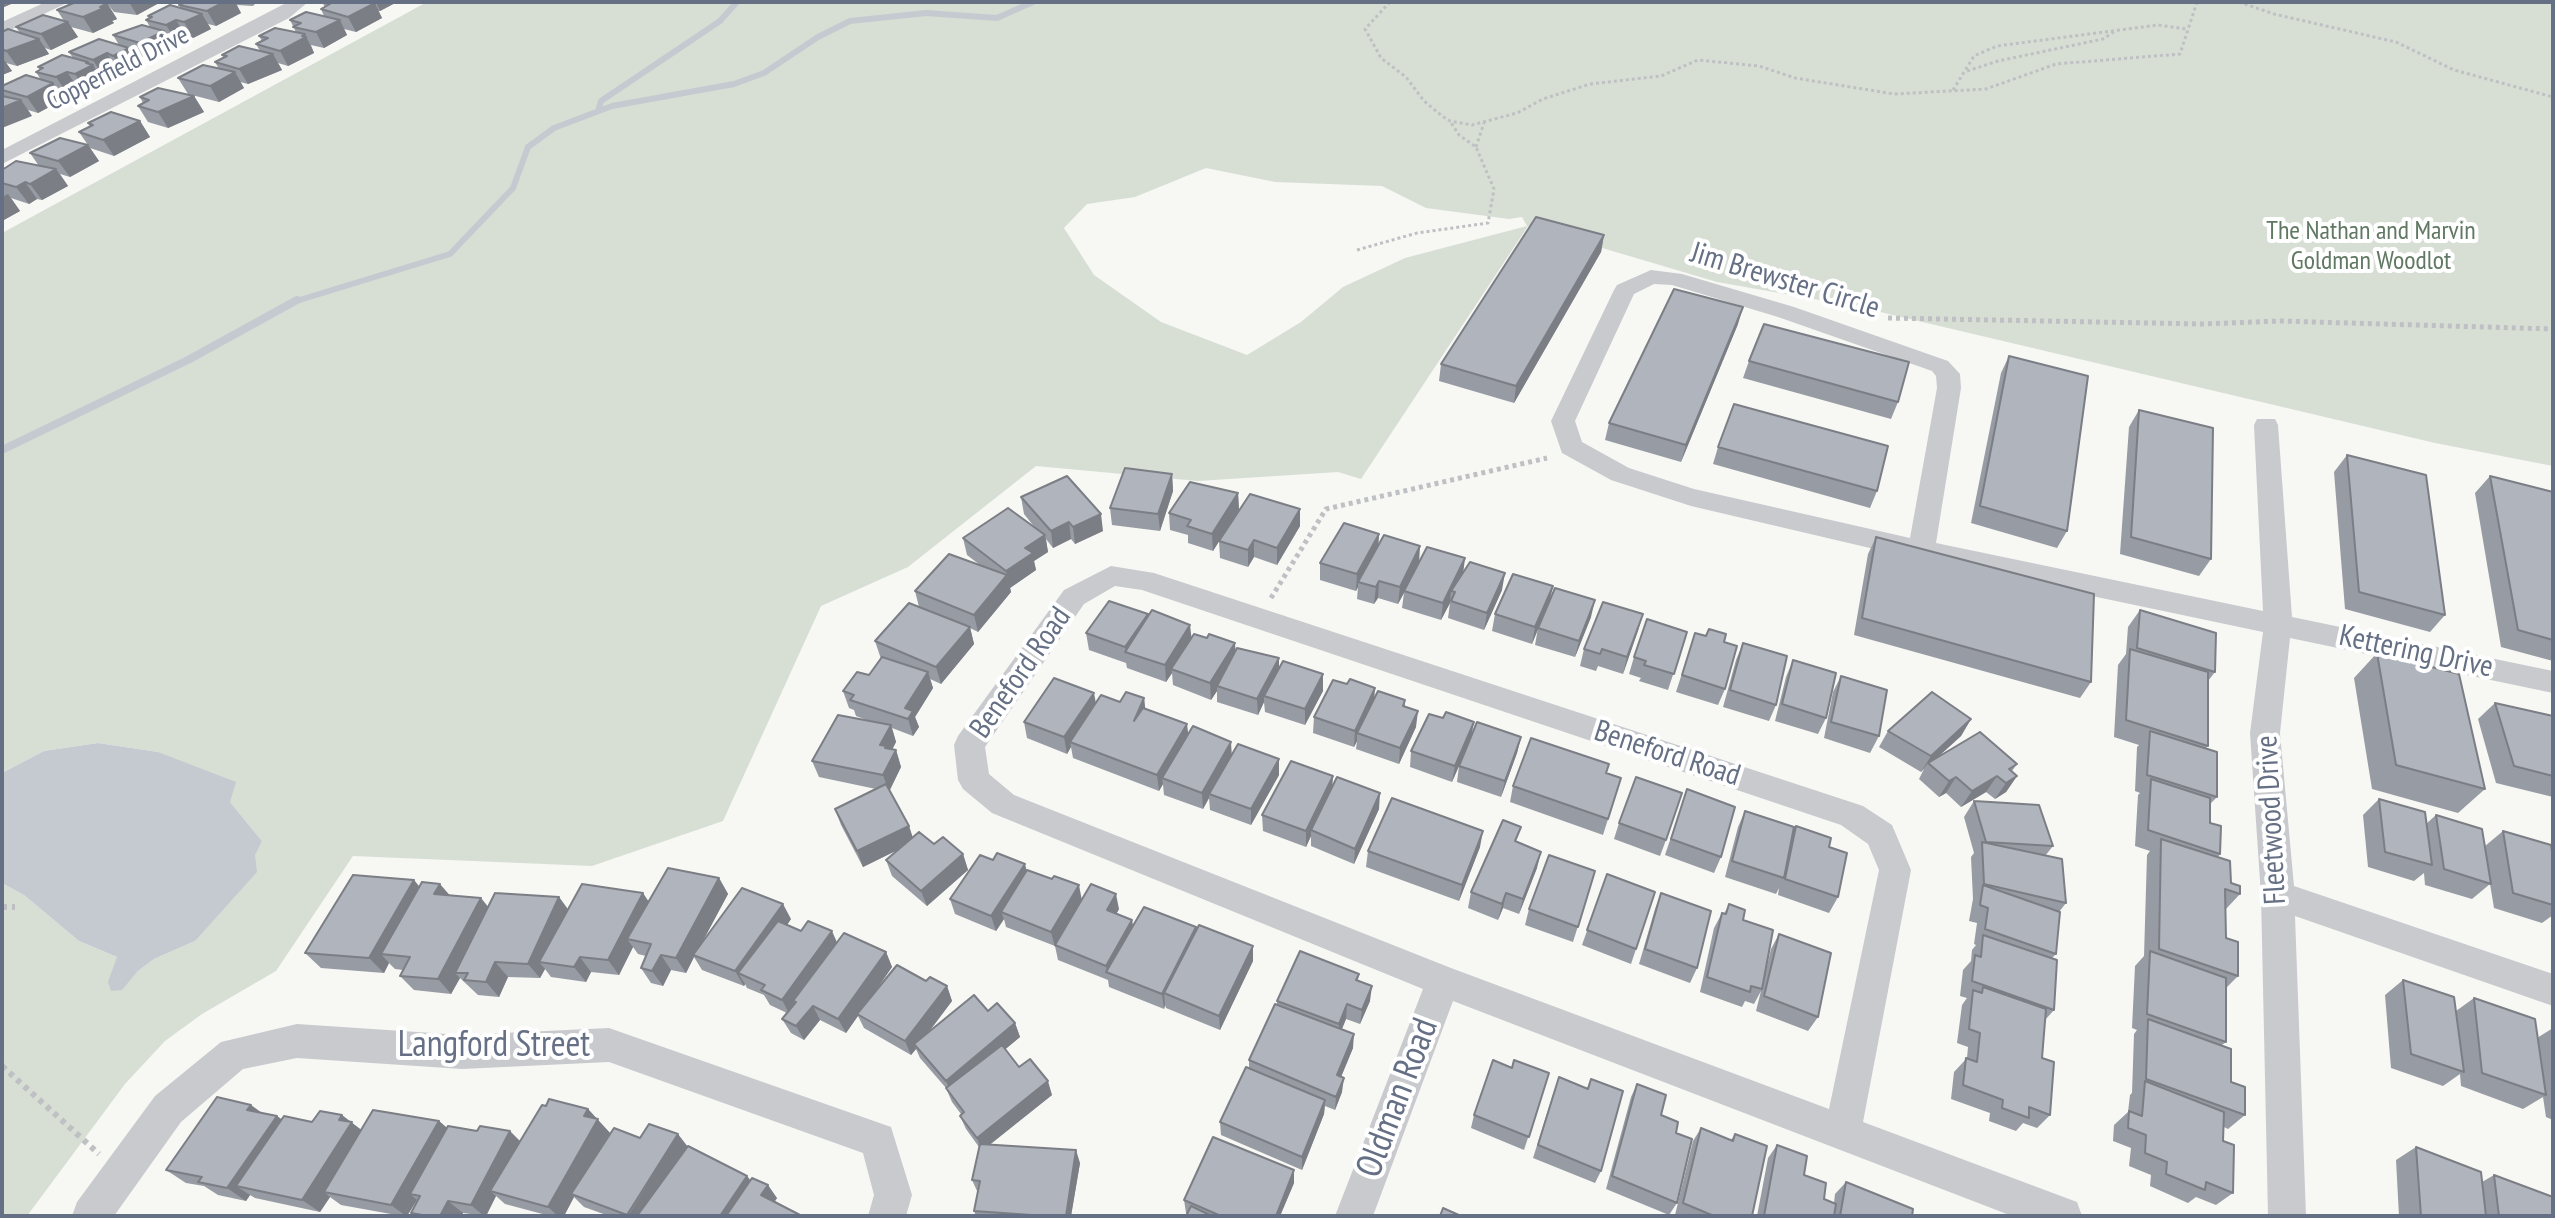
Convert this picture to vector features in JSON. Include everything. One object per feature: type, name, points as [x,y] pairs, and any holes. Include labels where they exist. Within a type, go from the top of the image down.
[{"type":"street","points":[[2,29],[60,2]]},
{"type":"street","name":"Copperfield Drive","points":[[2,158],[283,14],[299,2]]},
{"type":"street","name":"Jim Brewster Circle","points":[[1921,550],[1949,388],[1948,374],[1940,366],[1786,312],[1674,279],[1651,277],[1625,290],[1563,421],[1571,447],[1620,474],[1691,497],[1921,550],[2278,622]]},
{"type":"street","name":"Fleetwood Drive","points":[[2266,425],[2278,622],[2265,733],[2278,895],[2287,1216]]},
{"type":"street","name":"Beneford Road","points":[[1843,1131],[1895,870],[1881,835],[1852,815],[1144,580],[1111,576],[1074,597],[969,745],[974,780],[1003,804],[1443,981],[2063,1216]]},
{"type":"street","name":"Kettering Drive","points":[[2278,622],[2553,682]]},
{"type":"street","points":[[2278,895],[2553,990]]},
{"type":"street","name":"Oldman Road","points":[[1354,1216],[1443,981]]},
{"type":"street","name":"Langford Street","points":[[91,1216],[168,1109],[234,1054],[297,1041],[462,1052],[609,1045],[878,1140],[893,1195],[887,1216]]},
{"type":"path","points":[[1357,250],[1417,233],[1488,223],[1494,189],[1476,147],[1424,101],[1406,77],[1381,58],[1365,29],[1390,2]]},
{"type":"path","points":[[1450,121],[1472,125],[1484,123],[1590,84],[1661,76],[1698,60],[1759,66],[1795,78],[1894,94],[1986,89],[2056,64],[2180,54],[2197,2]]},
{"type":"path","points":[[2239,2],[2265,12],[2396,42],[2454,70],[2553,97]]},
{"type":"path","points":[[1953,90],[1974,56],[1997,46],[2158,25],[2186,29]]},
{"type":"path","points":[[1966,72],[1998,61],[2103,39],[2115,31]]},
{"type":"path","points":[[1476,147],[1484,123]]},
{"type":"path","points":[[1888,318],[2202,324],[2280,321],[2553,329]]},
{"type":"path","points":[[1259,618],[1326,509],[1547,458]]},
{"type":"path","points":[[2,907],[15,907]]},
{"type":"path","points":[[2,1066],[122,1175]]},
{"type":"green space","name":"The Nathan and Marvin Goldman Woodlot","points":[[427,2],[2553,2],[2553,466],[2435,443],[1859,307],[1717,282],[1528,226],[1361,479],[1338,472],[1198,481],[1036,466],[908,567],[821,606],[723,821],[592,866],[353,856],[276,971],[202,1014],[165,1041],[125,1084],[27,1216],[2,1216],[2,883],[24,895],[79,941],[117,957],[121,990],[154,959],[195,941],[262,841],[230,802],[158,752],[98,743],[44,751],[2,773],[2,233]],"holes":[[[1206,168],[1275,182],[1382,186],[1426,208],[1509,219],[1522,217],[1527,226],[1405,258],[1343,287],[1301,322],[1247,355],[1161,322],[1094,275],[1064,228],[1087,204],[1135,197]]]},
{"type":"shaded area","points":[[98,743],[158,752],[236,782],[230,802],[262,841],[255,855],[257,872],[195,941],[154,959],[138,971],[122,990],[111,991],[108,982],[117,957],[79,941],[24,895],[2,883],[2,773],[44,751]]},
{"type":"building","points":[[76,2],[107,3],[100,7],[104,8],[83,17],[57,10]]},
{"type":"building","points":[[186,2],[224,2],[207,11],[179,5]]},
{"type":"building","points":[[322,2],[375,3],[348,17],[321,9],[330,4]]},
{"type":"building","points":[[170,5],[202,14],[166,25],[146,20]]},
{"type":"building","points":[[306,12],[340,20],[316,32],[293,27],[301,23],[290,20]]},
{"type":"building","points":[[43,15],[68,22],[41,34],[16,27]]},
{"type":"building","points":[[142,25],[164,31],[140,43],[113,35]]},
{"type":"building","points":[[275,28],[305,34],[302,36],[306,37],[280,51],[256,44],[268,38],[259,36]]},
{"type":"building","points":[[8,29],[39,39],[6,51],[2,49],[2,32]]},
{"type":"building","points":[[99,39],[129,48],[113,56],[107,53],[93,60],[69,52]]},
{"type":"building","points":[[239,46],[273,54],[239,69],[215,62]]},
{"type":"building","points":[[62,55],[93,65],[75,74],[67,72],[56,77],[36,72],[43,68],[38,67]]},
{"type":"building","points":[[203,65],[235,72],[210,86],[178,78]]},
{"type":"building","points":[[26,75],[53,83],[27,97],[2,90],[2,86]]},
{"type":"building","points":[[158,88],[194,96],[158,112],[138,106],[149,100],[140,97]]},
{"type":"building","points":[[2,96],[21,100],[2,108]]},
{"type":"building","points":[[111,112],[140,121],[103,140],[79,132],[93,125],[88,123]]},
{"type":"building","points":[[60,138],[88,145],[58,161],[30,153]]},
{"type":"building","points":[[16,161],[56,169],[30,184],[25,182],[16,187],[2,183],[2,170]]},
{"type":"building","points":[[1536,217],[1604,235],[1516,386],[1441,364]]},
{"type":"building","points":[[1674,289],[1743,307],[1686,445],[1609,423]]},
{"type":"building","points":[[1764,324],[1909,362],[1898,402],[1749,361]]},
{"type":"building","points":[[2009,356],[2088,376],[2067,531],[1980,506]]},
{"type":"building","points":[[1734,404],[1888,446],[1877,491],[1718,447]]},
{"type":"building","points":[[2139,410],[2213,428],[2211,559],[2131,537]]},
{"type":"building","points":[[2347,455],[2426,475],[2445,615],[2359,592]]},
{"type":"building","points":[[1125,468],[1172,474],[1158,514],[1110,508]]},
{"type":"building","points":[[1067,476],[1101,514],[1073,527],[1069,522],[1051,531],[1021,497]]},
{"type":"building","points":[[2490,476],[2553,492],[2553,640],[2518,630]]},
{"type":"building","points":[[1190,482],[1238,493],[1212,534],[1187,526],[1191,520],[1169,513]]},
{"type":"building","points":[[1250,494],[1300,509],[1277,548],[1254,540],[1248,550],[1219,541]]},
{"type":"building","points":[[1008,508],[1045,535],[1025,548],[1033,553],[1006,571],[963,538]]},
{"type":"building","points":[[1344,523],[1379,534],[1357,574],[1320,563]]},
{"type":"building","points":[[1384,535],[1420,546],[1400,587],[1379,581],[1376,587],[1358,582]]},
{"type":"building","points":[[1876,537],[2094,594],[2091,682],[1862,618]]},
{"type":"building","points":[[1427,547],[1465,558],[1443,603],[1404,591]]},
{"type":"building","points":[[949,554],[1007,575],[974,615],[915,591]]},
{"type":"building","points":[[1470,562],[1505,573],[1487,613],[1451,601],[1455,592],[1451,591]]},
{"type":"building","points":[[1513,574],[1553,586],[1535,627],[1495,614]]},
{"type":"building","points":[[1555,588],[1595,600],[1579,641],[1538,628]]},
{"type":"building","points":[[1109,601],[1148,614],[1125,647],[1086,633]]},
{"type":"building","points":[[1603,602],[1643,614],[1627,657],[1602,649],[1600,654],[1584,649]]},
{"type":"building","points":[[909,603],[970,627],[936,667],[875,641]]},
{"type":"building","points":[[1152,610],[1190,625],[1165,665],[1125,652]]},
{"type":"building","points":[[2140,610],[2216,633],[2215,672],[2137,648]]},
{"type":"building","points":[[1647,619],[1687,632],[1674,674],[1644,665],[1646,661],[1634,657]]},
{"type":"building","points":[[1709,629],[1726,634],[1724,642],[1737,646],[1725,689],[1682,675],[1695,633],[1706,636]]},
{"type":"building","points":[[1194,634],[1207,638],[1209,634],[1235,643],[1210,683],[1171,669]]},
{"type":"building","points":[[1743,643],[1787,656],[1776,705],[1730,690]]},
{"type":"building","points":[[1237,648],[1279,658],[1257,699],[1217,686]]},
{"type":"building","points":[[2130,649],[2208,672],[2208,746],[2126,720]]},
{"type":"building","points":[[2377,653],[2459,674],[2485,789],[2396,765]]},
{"type":"building","points":[[882,657],[928,672],[905,708],[913,711],[908,719],[850,700],[854,695],[843,691],[857,672],[869,675]]},
{"type":"building","points":[[1793,660],[1836,673],[1826,718],[1782,704]]},
{"type":"building","points":[[1283,661],[1323,674],[1305,709],[1264,696]]},
{"type":"building","points":[[1841,676],[1887,690],[1879,736],[1831,722]]},
{"type":"building","points":[[1054,678],[1094,693],[1064,737],[1024,722]]},
{"type":"building","points":[[1350,679],[1375,688],[1355,731],[1314,717],[1333,680],[1347,684]]},
{"type":"building","points":[[1378,691],[1405,700],[1403,706],[1418,711],[1400,748],[1357,733]]},
{"type":"building","points":[[1126,692],[1144,698],[1134,721],[1143,708],[1187,724],[1157,775],[1070,742],[1101,695],[1120,702]]},
{"type":"building","points":[[1932,692],[1971,719],[1931,756],[1888,731]]},
{"type":"building","points":[[2495,703],[2553,716],[2553,776],[2514,766]]},
{"type":"building","points":[[1446,712],[1474,722],[1455,766],[1411,751],[1429,714],[1443,718]]},
{"type":"building","points":[[838,715],[891,725],[880,745],[896,750],[883,775],[812,761]]},
{"type":"building","points":[[1477,722],[1521,737],[1505,781],[1459,766]]},
{"type":"building","points":[[1193,726],[1231,742],[1202,793],[1162,778]]},
{"type":"building","points":[[2150,731],[2217,752],[2217,797],[2147,775]]},
{"type":"building","points":[[1980,732],[2017,764],[2009,769],[2017,776],[2006,783],[1997,776],[1972,791],[1956,777],[1949,781],[1928,763]]},
{"type":"building","points":[[1531,738],[1609,764],[1606,773],[1621,778],[1608,819],[1513,786]]},
{"type":"building","points":[[1238,744],[1279,759],[1251,809],[1209,794]]},
{"type":"building","points":[[1291,761],[1333,776],[1306,831],[1262,815]]},
{"type":"building","points":[[1337,777],[1380,793],[1355,849],[1311,830]]},
{"type":"building","points":[[1636,777],[1682,793],[1666,840],[1619,823]]},
{"type":"building","points":[[2151,779],[2210,798],[2210,823],[2221,826],[2220,854],[2148,830]]},
{"type":"building","points":[[886,784],[909,826],[857,851],[835,809]]},
{"type":"building","points":[[1687,789],[1735,807],[1721,857],[1671,839]]},
{"type":"building","points":[[1392,798],[1483,831],[1462,885],[1368,851]]},
{"type":"building","points":[[2379,799],[2425,812],[2432,865],[2385,852]]},
{"type":"building","points":[[1974,801],[2039,805],[2053,846],[1986,842]]},
{"type":"building","points":[[1745,811],[1794,827],[1784,878],[1732,861]]},
{"type":"building","points":[[2436,815],[2482,829],[2491,884],[2444,869]]},
{"type":"building","points":[[1503,820],[1521,827],[1515,841],[1541,852],[1523,899],[1506,893],[1502,904],[1471,892]]},
{"type":"building","points":[[1796,826],[1831,838],[1829,847],[1847,853],[1838,897],[1785,879]]},
{"type":"building","points":[[2503,831],[2551,845],[2553,905],[2513,893]]},
{"type":"building","points":[[919,832],[934,844],[943,837],[963,854],[921,891],[886,860]]},
{"type":"building","points":[[2161,839],[2230,861],[2231,883],[2240,886],[2240,894],[2225,889],[2226,938],[2238,942],[2238,976],[2159,949]]},
{"type":"building","points":[[1982,842],[2062,859],[2066,903],[1984,884]]},
{"type":"building","points":[[997,853],[1025,864],[991,916],[950,899],[980,855],[993,860]]},
{"type":"building","points":[[1549,855],[1595,871],[1578,927],[1529,909]]},
{"type":"building","points":[[668,868],[719,878],[676,958],[661,955],[652,971],[641,968],[651,944],[627,939]]},
{"type":"building","points":[[1027,870],[1079,885],[1051,932],[1001,912]]},
{"type":"building","points":[[1607,874],[1655,892],[1636,949],[1587,930]]},
{"type":"building","points":[[353,875],[414,880],[369,958],[305,953]]},
{"type":"building","points":[[422,882],[440,884],[434,894],[481,898],[438,979],[400,976],[410,957],[381,954]]},
{"type":"building","points":[[582,884],[643,893],[608,960],[580,957],[574,967],[539,962]]},
{"type":"building","points":[[1091,884],[1116,894],[1107,910],[1132,920],[1106,966],[1055,945]]},
{"type":"building","points":[[1983,885],[2060,912],[2056,954],[1985,929],[1988,908],[1980,905]]},
{"type":"building","points":[[742,888],[783,904],[735,971],[693,955]]},
{"type":"building","points":[[495,893],[559,897],[528,964],[495,962],[486,982],[464,980],[468,973],[455,973]]},
{"type":"building","points":[[1661,893],[1711,911],[1697,968],[1645,949]]},
{"type":"building","points":[[1729,904],[1745,910],[1743,920],[1773,930],[1762,989],[1751,986],[1750,992],[1707,977],[1722,913],[1726,914]]},
{"type":"building","points":[[1144,907],[1196,927],[1162,994],[1106,972]]},
{"type":"building","points":[[778,921],[801,931],[808,921],[832,931],[782,1000],[761,990],[765,985],[738,973]]},
{"type":"building","points":[[1199,925],[1253,946],[1219,1016],[1164,993]]},
{"type":"building","points":[[844,933],[886,952],[838,1019],[813,1006],[796,1026],[782,1019],[796,1002],[793,1001]]},
{"type":"building","points":[[1779,934],[1831,953],[1818,1017],[1764,996]]},
{"type":"building","points":[[1983,935],[2057,960],[2054,1010],[1972,981],[1975,955],[1981,957]]},
{"type":"building","points":[[1300,951],[1359,974],[1356,980],[1372,986],[1362,1010],[1347,1004],[1339,1024],[1277,1001]]},
{"type":"building","points":[[2150,951],[2226,978],[2226,1042],[2147,1014]]},
{"type":"building","points":[[897,965],[926,981],[930,977],[947,986],[905,1041],[857,1014]]},
{"type":"building","points":[[2403,980],[2454,997],[2464,1072],[2411,1054]]},
{"type":"building","points":[[1983,987],[2046,1009],[2042,1058],[2054,1062],[2050,1115],[2029,1107],[2029,1118],[2002,1108],[2003,1100],[1963,1085],[1966,1058],[1977,1062],[1980,1033],[1969,1029],[1973,990],[1982,993]]},
{"type":"building","points":[[974,995],[988,1011],[997,1003],[1015,1023],[946,1081],[914,1044]]},
{"type":"building","points":[[2474,998],[2535,1019],[2546,1095],[2482,1073]]},
{"type":"building","points":[[1275,1004],[1354,1034],[1337,1075],[1344,1078],[1336,1097],[1249,1060]]},
{"type":"building","points":[[2148,1019],[2231,1049],[2231,1082],[2245,1087],[2245,1115],[2146,1079]]},
{"type":"building","points":[[1002,1045],[1019,1067],[1030,1059],[1048,1081],[977,1138],[960,1116],[964,1112],[946,1088]]},
{"type":"building","points":[[1493,1060],[1512,1068],[1514,1060],[1549,1073],[1529,1137],[1474,1115]]},
{"type":"building","points":[[1246,1067],[1325,1100],[1302,1157],[1220,1122]]},
{"type":"building","points":[[1559,1077],[1588,1089],[1591,1079],[1623,1091],[1601,1171],[1538,1145]]},
{"type":"building","points":[[2145,1081],[2224,1112],[2223,1141],[2234,1145],[2233,1193],[2206,1182],[2205,1190],[2166,1174],[2167,1162],[2145,1153],[2146,1135],[2128,1128],[2129,1111],[2142,1116]]},
{"type":"building","points":[[1637,1084],[1666,1095],[1661,1115],[1678,1122],[1676,1133],[1692,1139],[1677,1203],[1612,1176]]},
{"type":"building","points":[[217,1097],[251,1105],[247,1110],[277,1116],[227,1188],[198,1182],[202,1177],[166,1170]]},
{"type":"building","points":[[549,1099],[588,1109],[584,1116],[598,1119],[548,1207],[490,1191],[542,1105],[546,1106]]},
{"type":"building","points":[[373,1110],[439,1121],[391,1205],[324,1192]]},
{"type":"building","points":[[320,1111],[342,1115],[339,1120],[352,1122],[302,1200],[236,1186],[284,1116],[312,1122]]},
{"type":"building","points":[[649,1124],[678,1134],[627,1215],[571,1194],[614,1128],[640,1138]]},
{"type":"building","points":[[448,1126],[477,1131],[480,1126],[510,1131],[471,1205],[448,1201],[440,1216],[411,1213],[420,1196],[410,1194]]},
{"type":"building","points":[[1701,1128],[1733,1141],[1735,1134],[1767,1146],[1752,1216],[1714,1216],[1683,1203]]},
{"type":"building","points":[[1213,1137],[1294,1170],[1276,1216],[1221,1216],[1184,1200]]},
{"type":"building","points":[[980,1144],[1076,1150],[1066,1216],[974,1211],[980,1181],[972,1180]]},
{"type":"building","points":[[1777,1145],[1807,1156],[1804,1175],[1826,1183],[1824,1199],[1836,1204],[1834,1216],[1764,1216]]},
{"type":"building","points":[[688,1146],[747,1176],[720,1216],[637,1216]]},
{"type":"building","points":[[2416,1147],[2481,1172],[2486,1216],[2421,1216]]},
{"type":"building","points":[[2494,1175],[2553,1197],[2553,1216],[2499,1216]]},
{"type":"building","points":[[752,1178],[768,1185],[761,1195],[802,1216],[726,1216]]},
{"type":"building","points":[[1846,1182],[1913,1209],[1912,1216],[1840,1216]]},
{"type":"building","points":[[1191,1206],[1212,1216],[1186,1216]]},
{"type":"building","points":[[1443,1208],[1461,1216],[1440,1216]]},
{"type":"waterway","points":[[598,111],[601,101],[720,21],[737,2]]},
{"type":"waterway","points":[[294,302],[450,254],[513,188],[528,147],[554,128],[612,106],[734,84],[764,73],[818,37],[850,21],[926,13],[997,18],[1033,2]]},
{"type":"waterway","points":[[2,450],[188,360],[294,302]]}]
